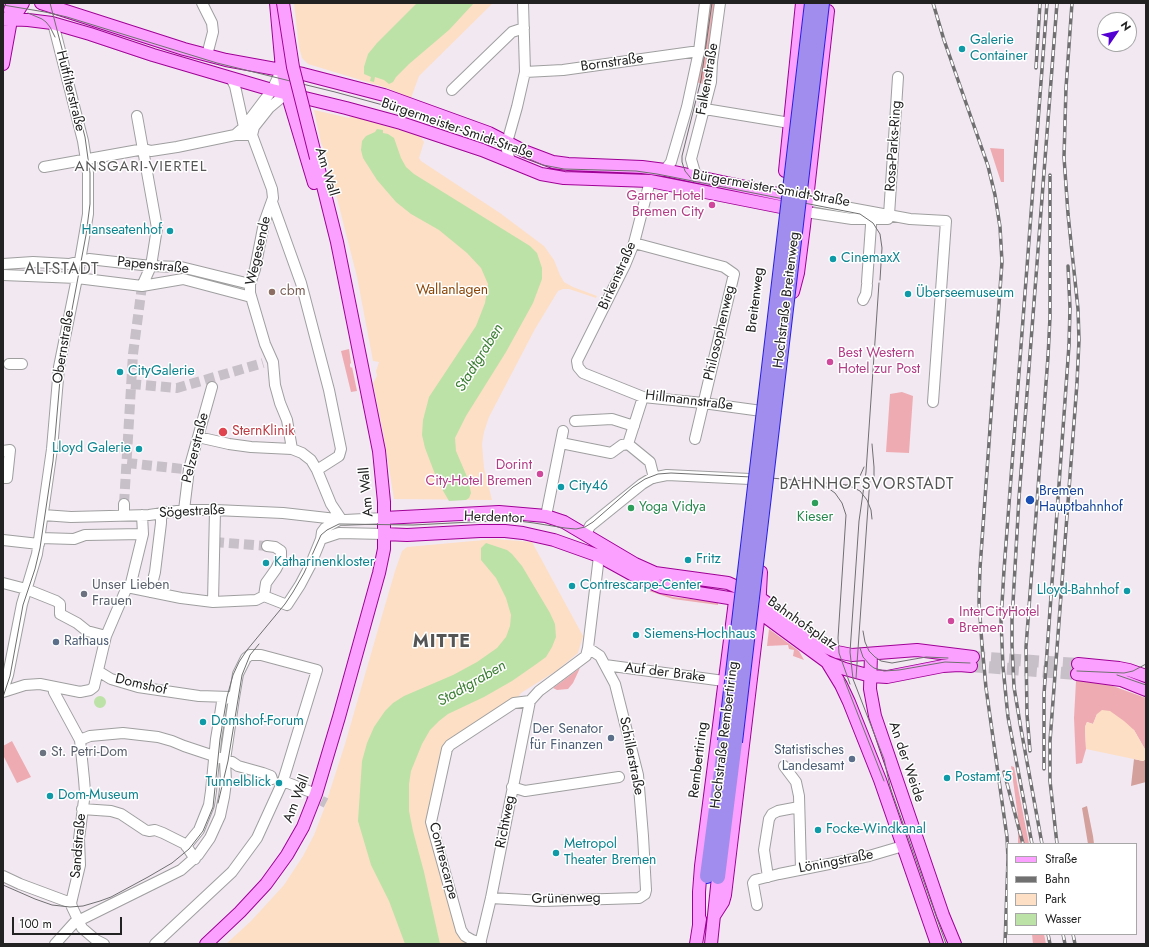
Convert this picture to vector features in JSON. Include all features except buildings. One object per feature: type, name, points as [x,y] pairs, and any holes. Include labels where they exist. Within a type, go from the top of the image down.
[{"type":"highway","name":"Hochstraße Breitenweg","points":[[746,595],[812,3]]},
{"type":"highway","name":"Hochstraße Breitenweg","points":[[746,595],[822,3]]},
{"type":"highway","name":"Hochstraße Rembertiring","points":[[712,877],[730,741],[746,595]]},
{"type":"main road","points":[[3,64],[7,20],[13,3]]},
{"type":"main road","points":[[7,20],[18,11],[23,3]]},
{"type":"main road","name":"Bürgermeister-Smidt-Straße","points":[[41,3],[207,55],[319,78],[384,95],[483,130],[524,152],[554,162],[568,164],[642,167],[665,170],[783,194],[806,206]]},
{"type":"main road","name":"Am Wall","points":[[206,944],[253,899],[277,870],[303,827],[316,794],[339,717],[379,573],[384,549],[384,502],[378,449],[358,355],[354,325],[341,260],[334,254],[287,93],[282,70],[276,3]]},
{"type":"main road","points":[[284,3],[295,76],[341,260]]},
{"type":"main road","name":"Breitenweg","points":[[746,595],[750,479],[783,194],[802,3]]},
{"type":"main road","points":[[714,916],[722,902],[724,895],[759,612],[746,595],[761,572],[777,421],[793,292],[798,273],[806,206],[828,3]]},
{"type":"main road","name":"Bürgermeister-Smidt-Straße","points":[[7,20],[28,20],[53,23],[272,90],[401,123],[482,150],[541,174],[564,178],[650,181],[781,208],[806,206]]},
{"type":"main road","points":[[246,82],[256,75],[253,65]]},
{"type":"main road","points":[[772,291],[780,298],[786,299],[793,292]]},
{"type":"main road","name":"Herdentor","points":[[384,518],[499,512],[546,516],[564,522],[635,564],[655,573],[728,583],[746,595]]},
{"type":"main road","name":"Herdentor","points":[[384,534],[407,535],[480,531],[515,532],[554,540],[598,556],[650,583],[668,589],[727,597],[746,595]]},
{"type":"main road","points":[[668,589],[670,576]]},
{"type":"main road","name":"Bahnhofsplatz","points":[[746,595],[828,648],[847,655],[917,650],[972,662],[887,677],[871,676],[845,669],[827,662],[759,612],[746,595]]},
{"type":"main road","name":"Rembertiring","points":[[699,925],[701,866],[724,681],[746,595]]},
{"type":"main road","name":"An der Weide","points":[[871,654],[871,697],[875,716],[923,858],[955,944]]},
{"type":"main road","points":[[827,662],[849,702],[880,780],[937,944]]},
{"type":"main road","points":[[1146,676],[1119,668],[1078,669],[1121,680],[1146,690]]},
{"type":"main road","points":[[711,944],[714,916],[712,877]]},
{"type":"main road","name":"Rembertiring","points":[[696,944],[699,925],[712,877]]},
{"type":"street","points":[[202,3],[212,23],[212,32],[207,55]]},
{"type":"street","points":[[510,162],[506,150],[507,142],[525,72],[523,3]]},
{"type":"street","name":"Falkenstraße","points":[[665,170],[671,162],[675,152],[687,107],[699,51],[705,3]]},
{"type":"street","name":"Falkenstraße","points":[[696,176],[691,159],[711,82],[712,62],[720,3]]},
{"type":"street","name":"Hutfilterstraße","points":[[53,23],[79,124],[86,159]]},
{"type":"street","points":[[452,90],[512,32],[524,28]]},
{"type":"street","name":"Bornstraße","points":[[525,72],[563,70],[699,51]]},
{"type":"street","points":[[235,135],[244,127],[272,90],[282,70]]},
{"type":"street","name":"Rosa-Parks-Ring","points":[[889,215],[898,77]]},
{"type":"street","points":[[231,78],[235,86],[244,127]]},
{"type":"street","points":[[287,93],[269,108],[254,127],[252,135],[272,189],[272,202],[301,283],[315,332],[341,449],[339,456],[317,470]]},
{"type":"street","points":[[705,109],[790,123]]},
{"type":"street","points":[[137,116],[157,228],[150,266],[142,286]]},
{"type":"street","points":[[44,167],[144,149],[151,151],[235,135],[252,135]]},
{"type":"street","name":"Obernstraße","points":[[3,691],[25,593],[34,567],[43,515],[52,449],[59,367],[88,214],[86,159]]},
{"type":"street","name":"Birkenstraße","points":[[578,367],[577,361],[625,266],[634,243],[650,181]]},
{"type":"street","name":"Wegesende","points":[[272,202],[264,222],[250,284],[252,299],[265,344],[267,360],[273,362],[275,385],[287,420],[292,449]]},
{"type":"street","name":"Bürgermeister-Smidt-Straße","points":[[806,206],[836,217],[889,215],[910,218]]},
{"type":"street","points":[[863,300],[866,294],[867,284],[871,216]]},
{"type":"street","name":"Bürgermeister-Smidt-Straße","points":[[871,216],[946,221],[933,402]]},
{"type":"street","name":"Philosophenweg","points":[[634,243],[724,267],[734,274],[696,439]]},
{"type":"street","name":"Papenstraße","points":[[3,264],[33,262],[69,264],[88,259],[150,266],[181,267],[250,284]]},
{"type":"street","name":"Papenstraße","points":[[3,275],[77,278],[142,286],[183,279],[252,299]]},
{"type":"street","points":[[8,364],[22,364]]},
{"type":"street","name":"Hillmannstraße","points":[[578,367],[584,373],[643,397],[758,410],[768,412],[774,416],[777,421]]},
{"type":"street","name":"Pelzerstraße","points":[[184,510],[186,469],[198,437],[212,387]]},
{"type":"street","points":[[628,444],[643,397]]},
{"type":"street","points":[[575,421],[612,419],[634,426]]},
{"type":"street","points":[[546,516],[563,431]]},
{"type":"street","points":[[198,437],[228,444],[251,447],[292,449],[302,453],[311,460],[317,470],[331,504],[341,519]]},
{"type":"street","points":[[561,443],[611,453],[622,445],[628,444],[650,462],[654,478]]},
{"type":"street","points":[[5,478],[7,451]]},
{"type":"street","points":[[586,534],[590,526],[636,488],[654,478],[668,476],[750,479]]},
{"type":"street","name":"Sögestraße","points":[[43,515],[71,517],[124,510],[142,515],[161,514],[184,510],[215,510],[263,512],[341,519],[384,518]]},
{"type":"street","points":[[213,602],[215,510]]},
{"type":"street","points":[[150,592],[155,572],[161,514]]},
{"type":"street","points":[[98,671],[106,636],[127,587],[131,583],[143,534],[142,515]]},
{"type":"street","name":"Sögestraße","points":[[321,536],[325,528],[341,519]]},
{"type":"street","points":[[127,587],[213,602],[256,600],[264,596],[287,605],[300,585],[321,536],[339,533],[384,534]]},
{"type":"street","points":[[3,540],[74,539],[85,536],[143,534]]},
{"type":"street","points":[[264,596],[266,583],[281,559],[281,551],[275,547],[267,546]]},
{"type":"street","points":[[530,701],[539,691],[586,656],[598,556]]},
{"type":"street","points":[[3,583],[25,593],[56,601],[60,604],[60,614],[77,623],[87,631],[106,636]]},
{"type":"street","points":[[3,641],[13,645]]},
{"type":"street","name":"Schillerstraße","points":[[588,648],[600,656],[617,690],[638,774],[646,890],[642,897]]},
{"type":"street","points":[[56,944],[68,928],[78,921],[181,870],[195,858],[210,838],[220,816],[226,782],[225,760],[230,698],[240,669],[246,658],[250,655],[261,655],[317,670],[276,778],[257,838],[232,872],[155,944]]},
{"type":"street","name":"Auf der Brake","points":[[605,665],[724,681]]},
{"type":"street","name":"Domshof","points":[[53,687],[80,692],[90,690],[94,687],[98,671],[111,679],[138,687],[199,696],[230,698]]},
{"type":"street","points":[[3,691],[25,685],[40,684],[53,687],[54,692],[80,740],[101,734],[122,733],[145,735],[172,741],[316,794]]},
{"type":"street","points":[[186,846],[199,830],[207,811],[211,792],[214,757],[222,702],[230,698]]},
{"type":"street","name":"Richtweg","points":[[480,943],[491,898],[530,701]]},
{"type":"street","name":"Contrescarpe","points":[[480,943],[465,936],[461,930],[430,818],[447,749],[450,745],[514,703],[530,701]]},
{"type":"street","name":"Sandstraße","points":[[72,903],[80,865],[79,839],[85,792],[80,740]]},
{"type":"street","points":[[784,766],[796,782],[799,796],[800,869]]},
{"type":"street","points":[[512,787],[525,791],[638,774]]},
{"type":"street","points":[[757,906],[754,881],[768,877],[764,850],[769,820],[772,814],[778,811],[799,807]]},
{"type":"street","points":[[82,809],[111,811],[121,814],[145,830],[155,830],[164,833],[186,846],[195,858]]},
{"type":"street","name":"Löningstraße","points":[[768,877],[800,869],[869,856],[903,846]]},
{"type":"street","points":[[3,876],[34,890],[72,903],[72,907],[82,928],[96,940],[104,944]]},
{"type":"street","name":"Grünenweg","points":[[491,898],[542,901],[642,897]]},
{"type":"shaded area","points":[[708,3],[717,3],[707,85],[696,82]]},
{"type":"shaded area","points":[[990,148],[1004,149],[1004,182],[1001,182]]},
{"type":"shaded area","points":[[349,349],[350,366],[351,368],[352,367],[357,391],[351,392],[341,351]]},
{"type":"shaded area","points":[[902,392],[913,396],[909,453],[886,452],[890,394]]},
{"type":"shaded area","points":[[649,591],[655,591],[673,597],[718,602],[718,605],[673,599]]},
{"type":"shaded area","points":[[769,629],[799,651],[804,660],[793,656],[794,650],[789,649],[788,645],[767,646]]},
{"type":"shaded area","points":[[580,668],[573,683],[568,689],[557,690],[553,688]]},
{"type":"shaded area","points":[[1076,681],[1099,681],[1146,698],[1146,751],[1134,730],[1097,714],[1093,724],[1087,722],[1085,727],[1086,749],[1082,763],[1076,764],[1074,718]]},
{"type":"shaded area","points":[[12,741],[31,777],[17,783],[3,755],[3,746]]},
{"type":"shaded area","points":[[1134,759],[1143,761],[1146,759],[1146,782],[1131,786]]},
{"type":"shaded area","points":[[1011,766],[1014,767],[1029,843],[1018,843],[1018,817]]},
{"type":"shaded area","points":[[1087,806],[1094,843],[1088,843],[1082,808]]},
{"type":"shaded area","points":[[1032,935],[1044,935],[1046,944],[1033,944]]},
{"type":"green space","points":[[294,3],[493,3],[419,76],[411,98],[387,88],[308,64],[302,58],[299,47]]},
{"type":"green space","name":"Wallanlagen","points":[[314,110],[349,118],[352,116],[420,136],[424,142],[419,158],[421,161],[500,213],[544,246],[554,260],[564,282],[597,296],[596,298],[569,289],[558,291],[535,329],[489,417],[482,444],[484,468],[492,500],[394,499],[373,383],[377,376],[376,371],[379,362],[373,361],[357,277],[325,151],[321,143]]},
{"type":"green space","points":[[495,539],[532,542],[583,636],[578,653],[556,671],[521,693],[517,699],[449,742],[430,808],[467,944],[226,944],[251,921],[284,885],[303,856],[314,835],[345,744],[402,551],[407,547]]},
{"type":"green space","points":[[1102,710],[1110,711],[1134,730],[1146,751],[1146,759],[1143,761],[1086,749],[1085,727],[1087,722],[1093,724],[1097,714]]},
{"type":"water","points":[[417,3],[474,3],[449,30],[409,64],[393,82],[389,84],[384,80],[375,77],[374,82],[370,81],[371,77],[364,74],[364,67],[368,54]]},
{"type":"water","name":"Stadtgraben","points":[[377,129],[383,130],[383,133],[394,138],[406,167],[414,174],[530,246],[537,253],[542,268],[542,279],[533,303],[506,352],[466,416],[455,438],[456,451],[468,479],[471,493],[469,498],[466,500],[449,501],[438,482],[425,448],[422,435],[423,420],[429,397],[476,326],[485,303],[488,284],[481,268],[467,253],[439,230],[411,214],[396,202],[377,180],[363,158],[361,150],[362,141],[366,136],[375,132]]},
{"type":"water","name":"Stadtgraben","points":[[486,543],[507,550],[522,566],[550,613],[555,624],[556,637],[546,657],[512,681],[484,697],[448,714],[430,730],[422,744],[411,771],[409,784],[409,811],[440,944],[405,944],[389,901],[371,865],[358,821],[362,761],[367,743],[374,727],[385,711],[393,703],[404,696],[453,675],[477,662],[497,648],[506,637],[510,626],[511,615],[506,598],[496,578],[481,560],[481,548]]},
{"type":"water","points":[[102,696],[105,697],[105,707],[98,708],[95,707],[94,700],[95,697]]},
{"type":"tunnel","points":[[124,504],[133,354],[142,286]]},
{"type":"tunnel","points":[[131,384],[177,388],[263,363]]},
{"type":"tunnel","points":[[127,463],[183,469]]},
{"type":"tunnel","points":[[214,542],[267,546]]},
{"type":"tunnel","points":[[973,657],[1078,664]]},
{"type":"tunnel","points":[[971,666],[1077,674]]},
{"type":"tunnel","points":[[308,794],[326,803]]},
{"type":"tram line","points":[[3,697],[10,676],[23,605],[35,569],[40,548],[53,461],[61,368],[86,235],[90,204],[90,173],[85,137],[50,3]]},
{"type":"tram line","points":[[694,182],[685,171],[682,156],[701,80],[712,3]]},
{"type":"tram line","points":[[3,5],[67,17],[217,63],[394,108],[460,129],[543,165],[564,169],[636,171],[657,174],[860,214],[873,223],[880,234],[882,248],[880,280]]},
{"type":"tram line","points":[[28,13],[46,22],[55,37]]},
{"type":"tram line","points":[[879,283],[866,472],[859,521],[850,652],[853,679],[884,759],[891,791]]},
{"type":"tram line","points":[[872,444],[874,484]]},
{"type":"tram line","points":[[845,486],[857,480],[864,467]]},
{"type":"tram line","points":[[3,885],[52,905],[70,907],[83,906],[111,897],[172,863],[189,849],[203,831],[213,807],[220,739],[227,697],[233,675],[247,650],[293,592],[304,573],[321,535],[339,524],[413,525],[511,520],[576,529],[585,527],[593,522],[633,487],[645,479],[658,474],[671,473],[771,478],[848,485],[860,491],[867,500],[871,510],[872,519]]},
{"type":"tram line","points":[[856,678],[870,478]]},
{"type":"tram line","points":[[818,483],[835,493],[842,503],[846,515],[838,638],[839,653],[850,684]]},
{"type":"tram line","points":[[863,631],[865,642],[869,651],[881,661],[892,663],[926,657],[948,658]]},
{"type":"tram line","points":[[218,803],[228,761],[242,675],[250,655],[259,644]]},
{"type":"tram line","points":[[860,648],[863,657],[870,665],[884,671],[899,670],[945,662],[970,663]]},
{"type":"tram line","points":[[1077,671],[1124,673],[1133,671],[1146,664]]},
{"type":"tram line","points":[[1117,675],[1146,685]]},
{"type":"tram line","points":[[844,679],[884,781]]},
{"type":"tram line","points":[[890,787],[946,944]]},
{"type":"railway","points":[[933,3],[944,40],[988,166],[995,195],[1000,227],[1002,262],[980,568],[979,602],[986,688],[1007,843]]},
{"type":"railway","points":[[1036,68],[1040,3]]},
{"type":"railway","points":[[1032,843],[1008,717],[1003,667],[1001,621],[1047,3]]},
{"type":"railway","points":[[1042,843],[1014,687],[1012,620],[1019,498],[1057,3]]},
{"type":"railway","points":[[1057,843],[1050,781],[1050,741],[1079,340],[1078,309],[1068,214],[1064,157],[1066,88],[1072,3]]},
{"type":"railway","points":[[1030,751],[1027,715],[1026,647],[1048,357],[1050,317],[1050,175]]},
{"type":"railway","points":[[1044,769],[1044,694],[1069,345],[1070,308],[1068,266]]},
{"type":"railway","points":[[1004,772],[1023,843]]},
{"type":"railway","points":[[1005,944],[1007,887]]},
{"type":"railway","points":[[1048,935],[1050,944]]},
{"type":"railway","points":[[1063,935],[1065,944]]},
{"type":"railway","points":[[1073,935],[1075,944]]},
{"type":"place","name":"Galerie Container","points":[[962,49]]},
{"type":"place","name":"Garner Hotel Bremen City","points":[[712,205]]},
{"type":"place","name":"Hanseatenhof","points":[[170,231]]},
{"type":"place","name":"CinemaxX","points":[[833,259]]},
{"type":"place","name":"cbm","points":[[272,292]]},
{"type":"place","name":"Überseemuseum","points":[[908,294]]},
{"type":"place","name":"Best Western Hotel zur Post","points":[[830,362]]},
{"type":"place","name":"CityGalerie","points":[[120,372]]},
{"type":"place","name":"SternKlinik","points":[[223,432]]},
{"type":"place","name":"Lloyd Galerie","points":[[139,449]]},
{"type":"place","name":"Dorint City-Hotel Bremen","points":[[540,474]]},
{"type":"place","name":"City46","points":[[561,487]]},
{"type":"place","name":"Bremen Hauptbahnhof","points":[[1030,500]]},
{"type":"place","name":"Kieser","points":[[815,503]]},
{"type":"place","name":"Yoga Vidya","points":[[631,508]]},
{"type":"place","name":"Fritz","points":[[688,560]]},
{"type":"place","name":"Katharinenkloster","points":[[266,563]]},
{"type":"place","name":"Contrescarpe-Center","points":[[572,586]]},
{"type":"place","name":"Lloyd-Bahnhof","points":[[1127,591]]},
{"type":"place","name":"Unser Lieben Frauen","points":[[84,594]]},
{"type":"place","name":"InterCityHotel Bremen","points":[[951,621]]},
{"type":"place","name":"Siemens-Hochhaus","points":[[636,635]]},
{"type":"place","name":"Rathaus","points":[[56,642]]},
{"type":"place","name":"Domshof-Forum","points":[[203,722]]},
{"type":"place","name":"Der Senator für Finanzen","points":[[611,738]]},
{"type":"place","name":"St. Petri-Dom","points":[[43,753]]},
{"type":"place","name":"Statistisches Landesamt","points":[[852,759]]},
{"type":"place","name":"Postamt 5","points":[[947,778]]},
{"type":"place","name":"Tunnelblick","points":[[279,783]]},
{"type":"place","name":"Dom-Museum","points":[[50,796]]},
{"type":"place","name":"Focke-Windkanal","points":[[818,830]]},
{"type":"place","name":"Metropol Theater Bremen","points":[[556,853]]},
{"type":"district","name":"ANSGARI-VIERTEL","points":[[141,167]]},
{"type":"district","name":"ALTSTADT","points":[[62,270]]},
{"type":"district","name":"BAHNHOFSVORSTADT","points":[[867,485]]},
{"type":"district","name":"MITTE","points":[[442,643]]}]
